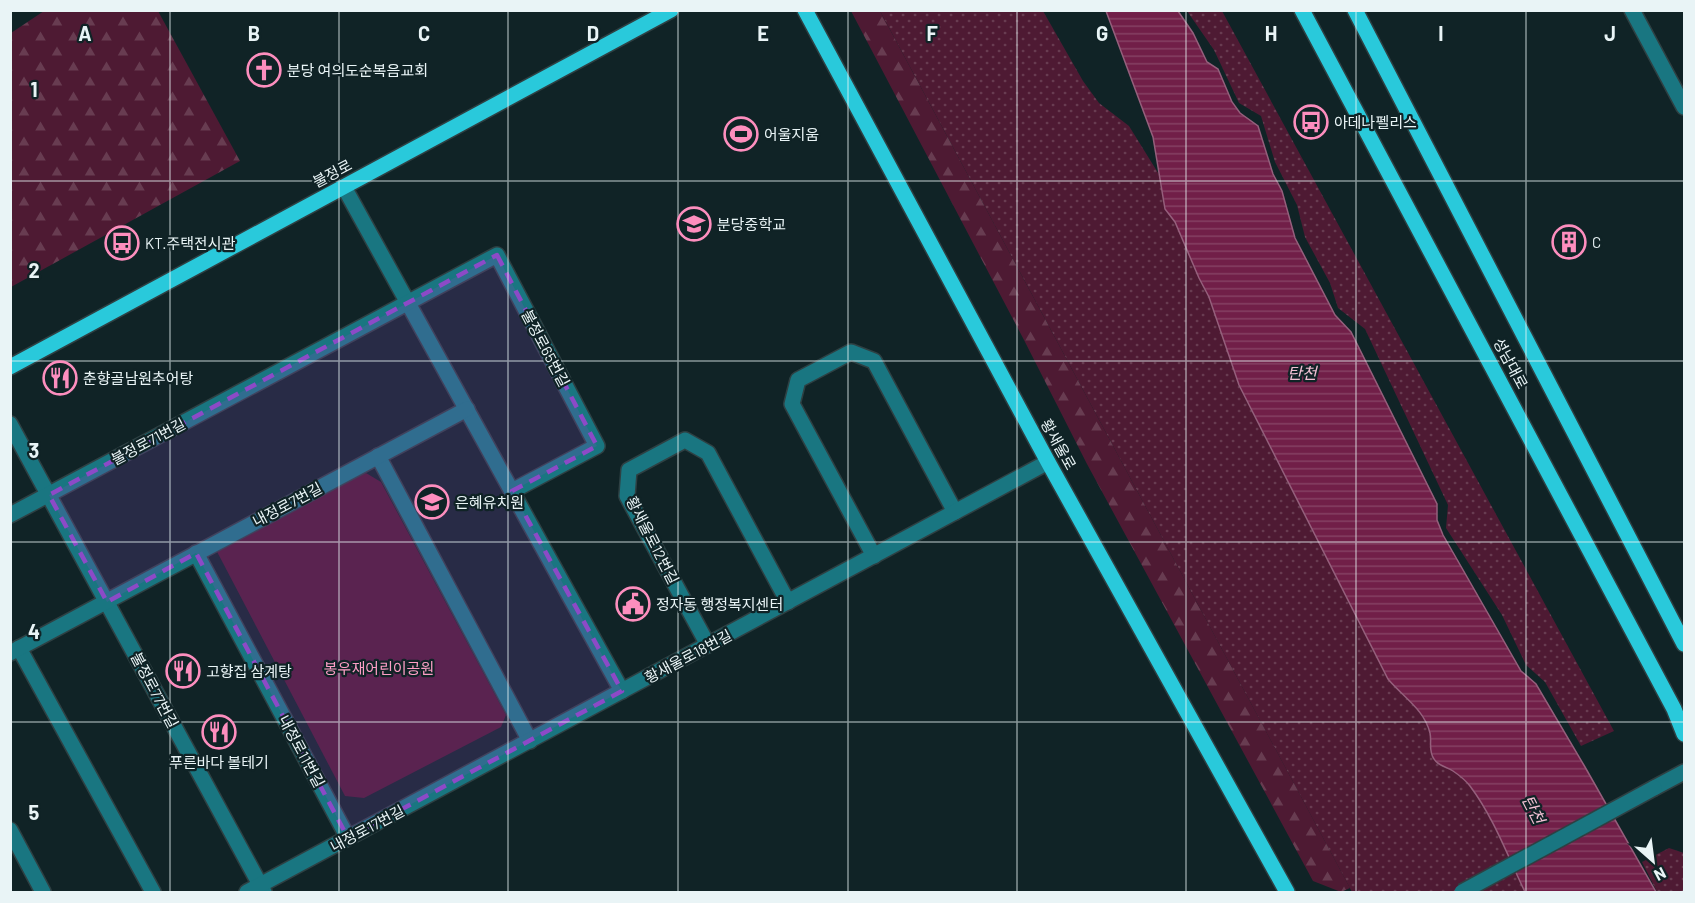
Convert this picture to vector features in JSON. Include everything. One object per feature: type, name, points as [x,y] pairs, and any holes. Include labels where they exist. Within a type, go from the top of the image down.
[{"type":"main road","name":"불정로","points":[[10,367],[671,10]]},
{"type":"main road","name":"황새울로","points":[[805,10],[1048,462],[1287,892]]},
{"type":"main road","name":"성남대로","points":[[1302,10],[1535,445],[1674,709],[1684,734]]},
{"type":"main road","name":"성남대로","points":[[1355,10],[1684,644]]},
{"type":"street","points":[[1632,10],[1684,107]]},
{"type":"street","points":[[344,187],[622,691]]},
{"type":"street","name":"불정로65번길","points":[[248,388],[497,255],[597,446],[512,491]]},
{"type":"street","points":[[874,556],[792,404],[798,380],[807,375],[851,352],[874,361],[954,512]]},
{"type":"street","name":"불정로71번길","points":[[49,495],[248,388]]},
{"type":"street","name":"내정로7번길","points":[[153,892],[79,757],[15,650],[467,409]]},
{"type":"street","name":"불정로77번길","points":[[10,424],[107,602],[257,890]]},
{"type":"street","name":"황새울로12번길","points":[[708,645],[627,496],[629,470],[685,440],[708,453],[788,602]]},
{"type":"street","points":[[378,456],[530,741]]},
{"type":"street","name":"황새울로18번길","points":[[486,764],[1048,462]]},
{"type":"street","points":[[10,515],[49,495]]},
{"type":"street","name":"내정로11번길","points":[[196,553],[348,838]]},
{"type":"street","name":"내정로17번길","points":[[257,890],[486,764]]},
{"type":"street","points":[[1462,892],[1684,772]]},
{"type":"street","points":[[10,830],[43,892]]},
{"type":"highlighted area","points":[[497,255],[597,446],[512,491],[622,691],[348,838],[196,553],[107,602],[49,495]]},
{"type":"green space","points":[[44,11],[158,11],[240,161],[11,287],[11,33]]},
{"type":"green space","points":[[851,11],[880,11],[1350,888],[1341,892],[1313,881],[1087,464]]},
{"type":"green space","points":[[880,11],[1043,11],[1083,81],[1099,103],[1129,126],[1160,176],[1165,209],[1175,222],[1209,297],[1239,386],[1388,679],[1423,717],[1430,733],[1432,756],[1440,765],[1462,778],[1479,798],[1525,892],[1352,892]]},
{"type":"green space","points":[[1187,11],[1222,11],[1614,731],[1581,746],[1545,682],[1526,665],[1502,615],[1446,528],[1448,505],[1365,329],[1338,308],[1330,283],[1305,237],[1297,205],[1275,162],[1261,116],[1239,103],[1214,50]]},
{"type":"green space","name":"봉우재어린이공원","points":[[366,473],[381,482],[506,715],[501,727],[364,798],[345,796],[213,544],[238,530]]},
{"type":"green space","points":[[1669,848],[1684,853],[1684,892],[1657,892],[1642,862]]},
{"type":"water","name":"탄천","points":[[1106,11],[1178,11],[1193,33],[1207,62],[1218,69],[1232,102],[1240,113],[1258,126],[1273,174],[1282,191],[1295,238],[1335,315],[1351,332],[1437,504],[1437,520],[1443,535],[1521,671],[1536,684],[1656,892],[1525,892],[1479,798],[1462,778],[1434,759],[1430,736],[1423,717],[1388,679],[1239,385],[1209,297],[1175,222],[1165,209],[1153,137]]},
{"type":"place","name":"분당 여의도순복음교회","points":[[264,70]]},
{"type":"place","name":"아데나펠리스","points":[[1311,122]]},
{"type":"place","name":"어울지움","points":[[741,134]]},
{"type":"place","name":"분당중학교","points":[[694,224]]},
{"type":"place","name":"C","points":[[1569,242]]},
{"type":"place","name":"KT.주택전시관","points":[[122,243]]},
{"type":"place","name":"춘향골남원추어탕","points":[[60,378]]},
{"type":"place","name":"은혜유치원","points":[[432,502]]},
{"type":"place","name":"정자동 행정복지센터","points":[[633,604]]},
{"type":"place","name":"고향집 삼계탕","points":[[183,671]]},
{"type":"place","name":"푸른바다 볼테기","points":[[219,732]]}]
